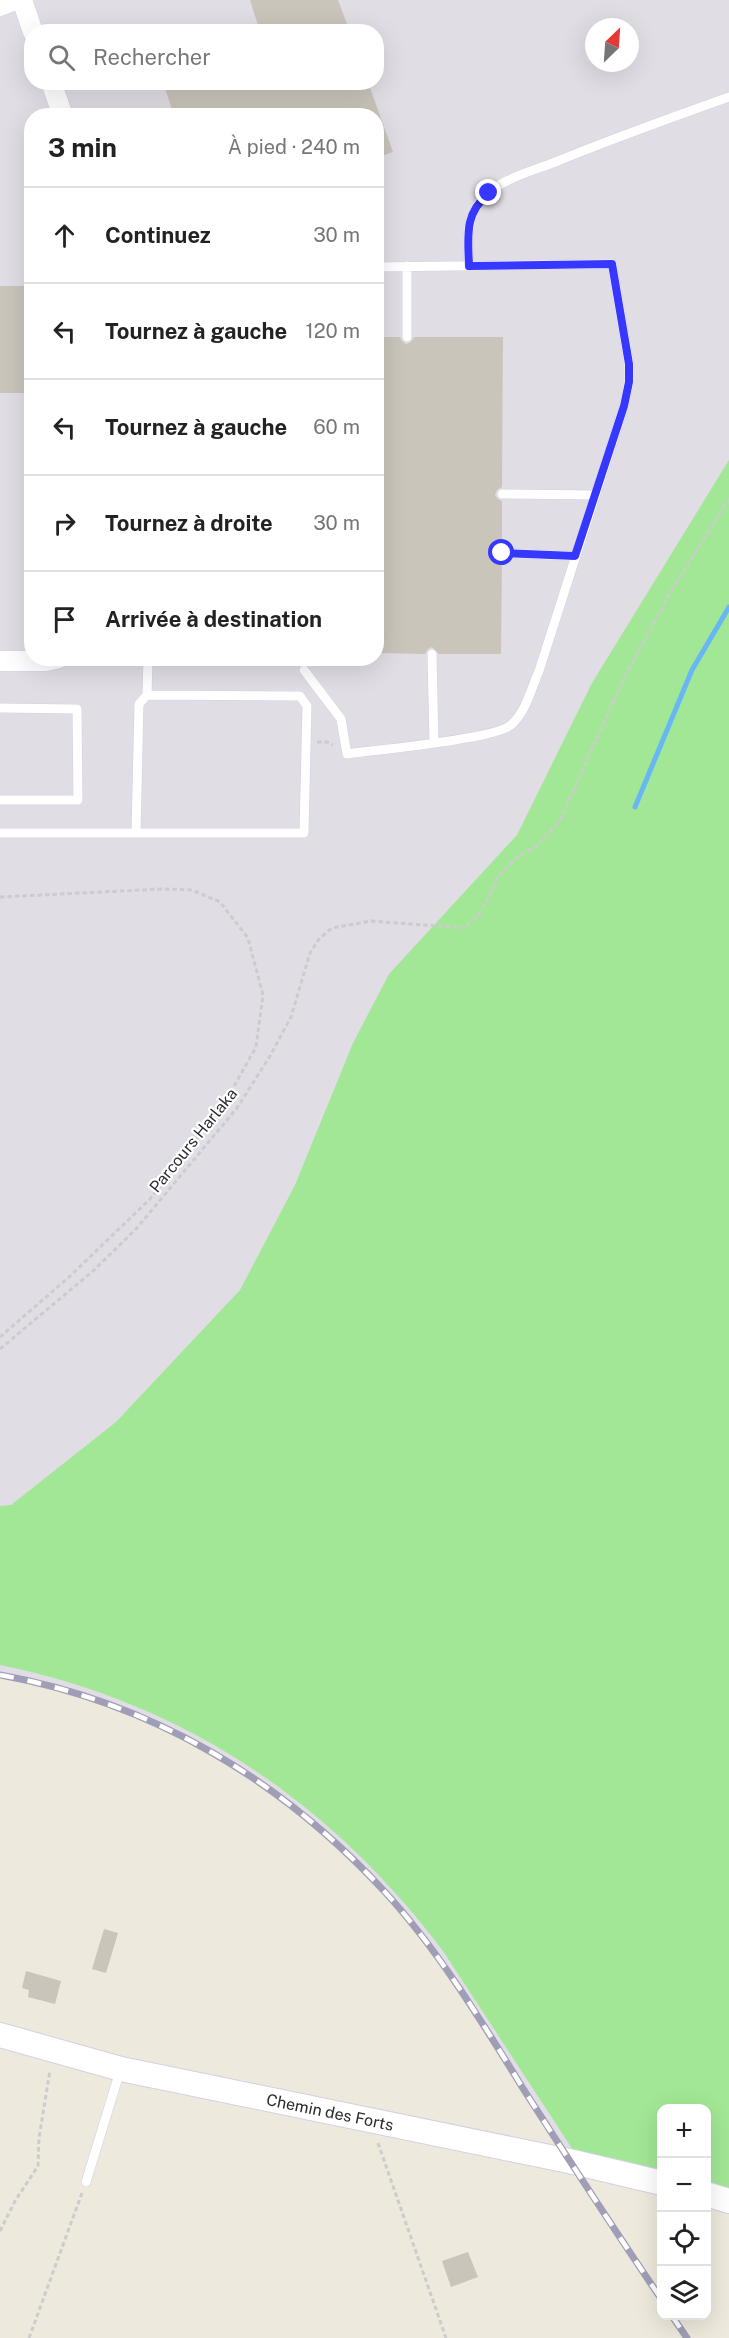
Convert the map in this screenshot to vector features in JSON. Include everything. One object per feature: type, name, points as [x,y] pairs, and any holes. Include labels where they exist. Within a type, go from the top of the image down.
[{"type":"street","points":[[0,6],[15,0]]},
{"type":"street","points":[[22,0],[30,24]]},
{"type":"street","points":[[54,90],[60,108]]},
{"type":"street","points":[[0,661],[24,661]]},
{"type":"street","name":"Chemin des Forts","points":[[0,2035],[121,2069],[657,2181]]},
{"type":"street","points":[[711,2195],[729,2200]]},
{"type":"lane","points":[[469,266],[467,232],[471,215],[482,199],[503,183],[602,142],[729,97]]},
{"type":"lane","points":[[304,670],[341,719],[347,754],[499,732],[510,727],[519,717],[538,671],[624,406],[629,382],[629,364],[612,264],[384,267]]},
{"type":"lane","points":[[407,266],[407,337]]},
{"type":"lane","points":[[502,494],[595,495]]},
{"type":"lane","points":[[502,553],[575,556]]},
{"type":"lane","points":[[432,654],[434,742]]},
{"type":"lane","points":[[136,833],[139,704],[147,695],[148,666]]},
{"type":"lane","points":[[0,833],[304,833],[307,706],[300,696],[147,695]]},
{"type":"lane","points":[[0,708],[77,709],[78,800],[0,800]]},
{"type":"lane","points":[[86,2182],[121,2069]]},
{"type":"path","name":"Parcours Harlaka","points":[[0,1349],[93,1271],[136,1229],[237,1108],[270,1056],[291,1017],[310,953],[319,939],[332,928],[371,921],[463,928],[476,918],[497,878],[517,857],[535,847],[560,820],[624,678],[671,591],[729,499]]},
{"type":"path","points":[[0,897],[161,889],[192,890],[220,902],[248,938],[262,995],[256,1047],[224,1104],[150,1199],[68,1278],[0,1337]]},
{"type":"path","points":[[0,2231],[15,2201],[38,2166],[39,2138],[52,2050]]},
{"type":"path","points":[[374,2121],[381,2154],[446,2338]]},
{"type":"path","points":[[29,2338],[86,2182]]},
{"type":"shaded area","points":[[0,0],[729,0],[729,2201],[711,2128],[711,2104],[657,2104],[657,2111],[569,2161],[431,1949],[386,1894],[345,1850],[305,1815],[261,1782],[185,1736],[138,1714],[36,1681],[0,1675]]},
{"type":"green space","points":[[729,460],[729,2191],[711,2186],[711,2104],[657,2104],[657,2172],[573,2150],[443,1951],[399,1897],[352,1849],[302,1805],[248,1766],[191,1732],[131,1704],[67,1682],[0,1665],[0,1506],[11,1505],[116,1422],[240,1290],[295,1185],[353,1043],[389,974],[517,835],[592,683]]},
{"type":"building","points":[[250,0],[338,0],[347,24],[258,24]]},
{"type":"building","points":[[166,90],[371,90],[377,108],[171,108]]},
{"type":"building","points":[[384,127],[393,152],[384,155]]},
{"type":"building","points":[[0,286],[24,286],[24,393],[0,393]]},
{"type":"building","points":[[384,337],[400,337],[406,344],[414,337],[503,337],[502,487],[495,495],[502,501],[502,546],[495,553],[502,560],[501,654],[439,654],[432,647],[425,654],[384,653]]},
{"type":"building","points":[[104,1929],[118,1933],[106,1973],[92,1969]]},
{"type":"building","points":[[26,1971],[61,1981],[55,2004],[28,1997],[29,1990],[22,1988]]},
{"type":"building","points":[[468,2252],[478,2277],[451,2287],[442,2261]]},
{"type":"waterway","points":[[635,807],[692,670],[729,607]]},
{"type":"railway","points":[[0,1675],[56,1687],[161,1726],[258,1781],[303,1815],[345,1852],[385,1892],[442,1963],[657,2292]]},
{"type":"railway","points":[[675,2320],[687,2338]]},
{"type":"route","points":[[489,193],[471,215],[467,232],[469,266],[612,264],[629,364],[629,382],[624,406],[575,556],[502,553]]}]
